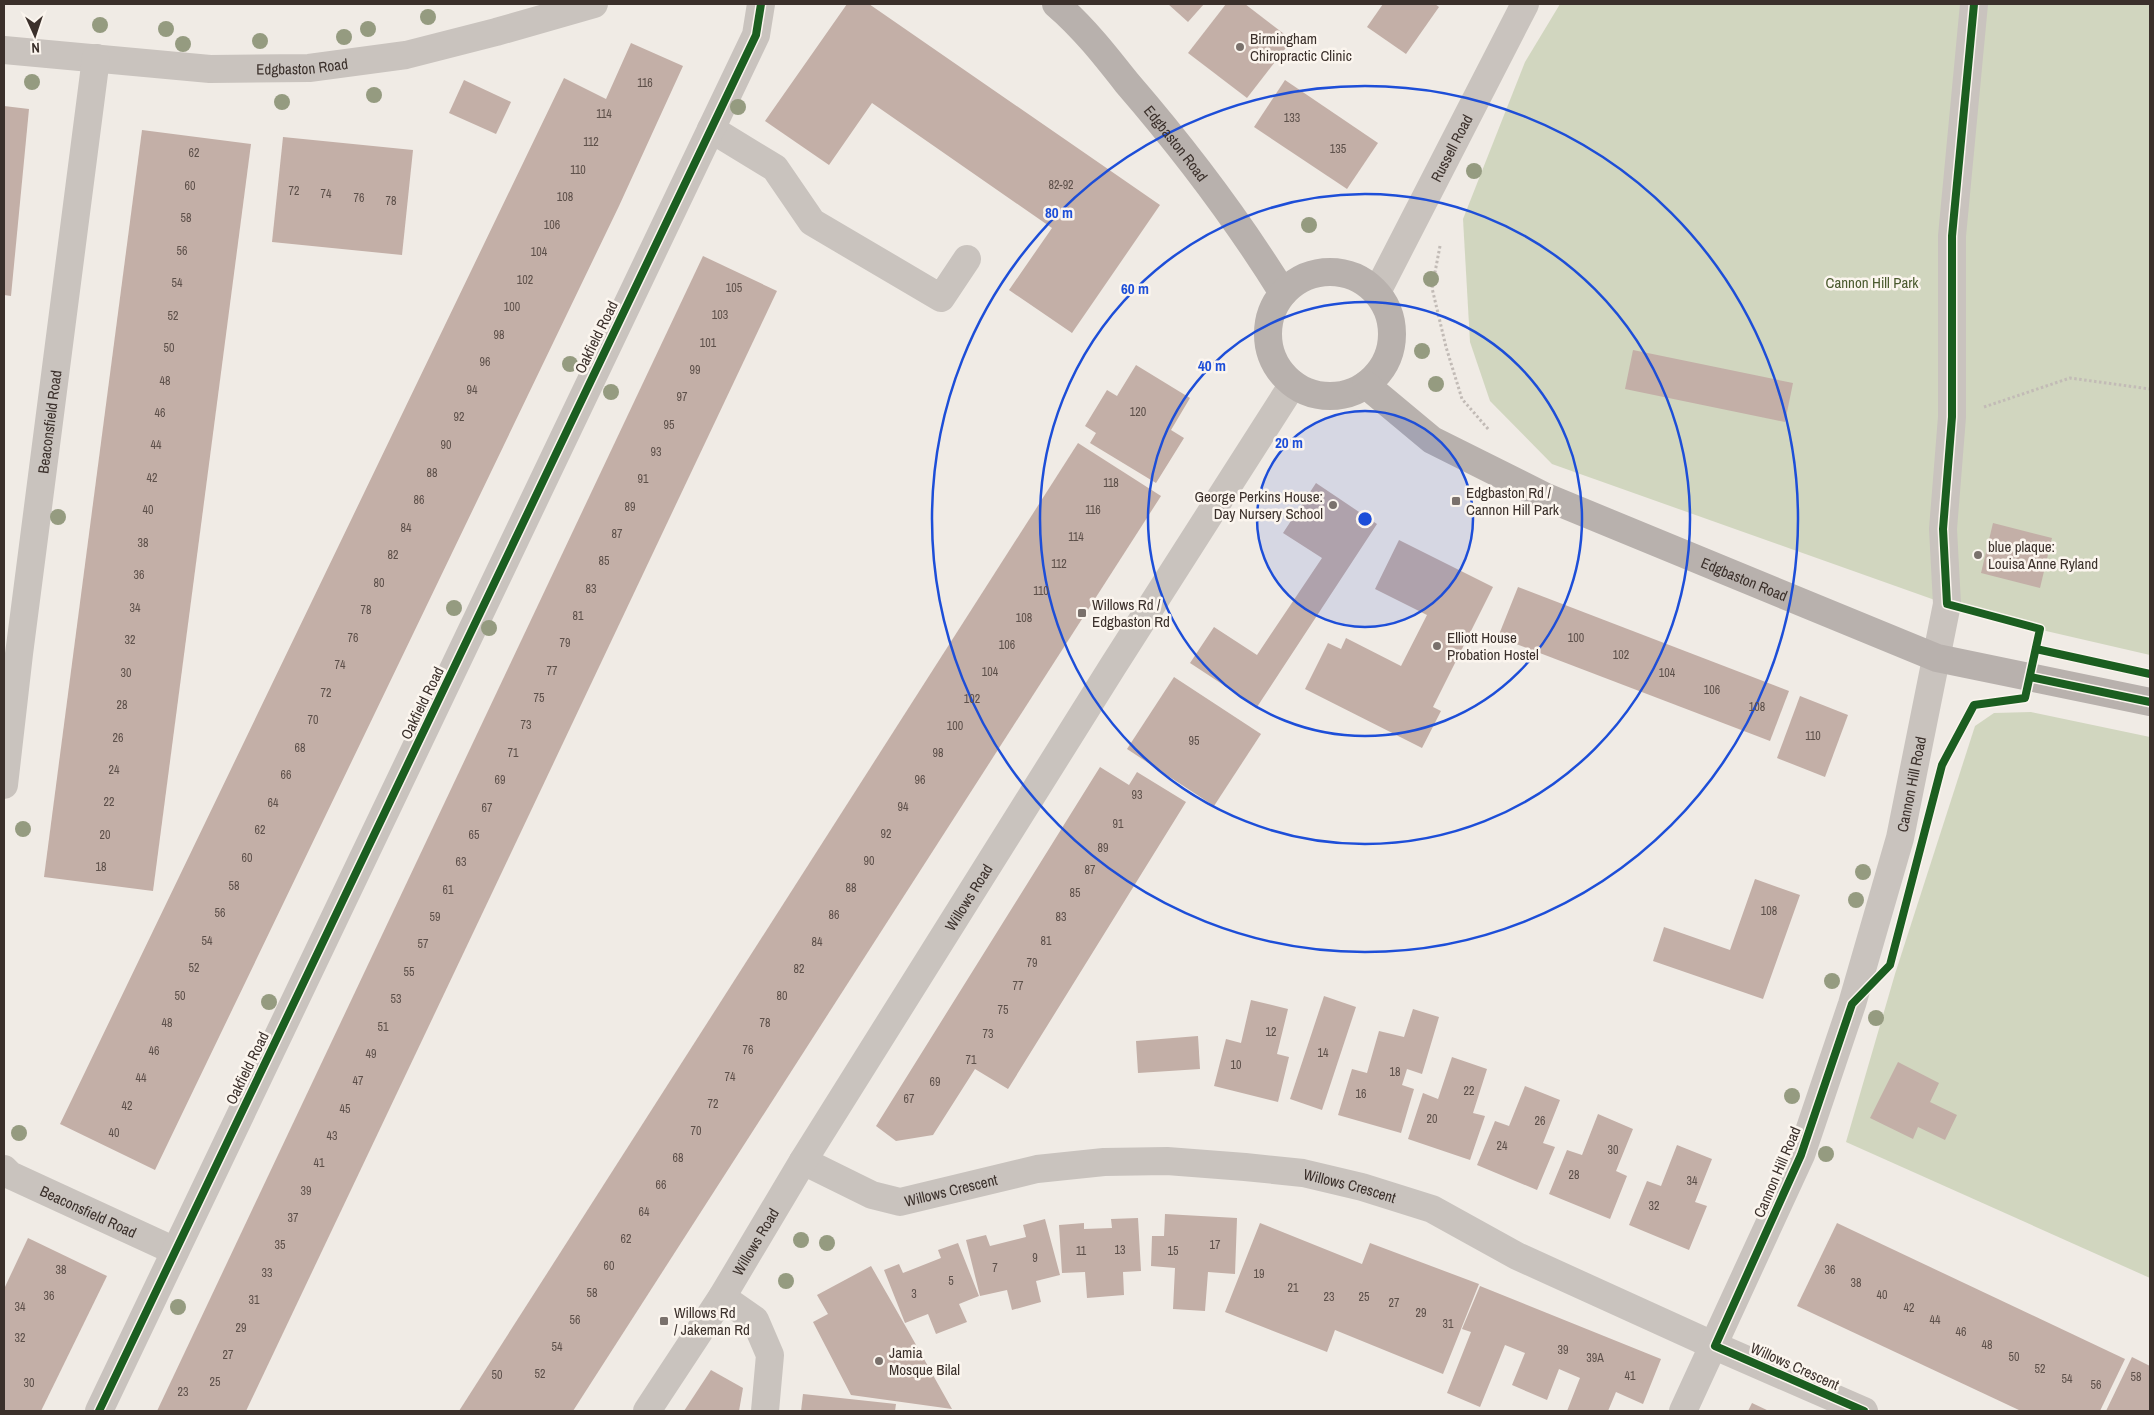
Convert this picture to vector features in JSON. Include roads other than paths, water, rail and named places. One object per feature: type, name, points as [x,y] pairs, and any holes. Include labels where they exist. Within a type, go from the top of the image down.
[{"type":"main road","name":"Edgbaston Road","points":[[1056,4],[1074,20],[1154,114],[1250,241],[1283,293]]},
{"type":"main road","points":[[1322,272],[1344,272],[1365,281],[1377,292],[1387,306],[1393,327],[1391,351],[1382,370],[1366,385],[1348,394],[1337,396],[1316,395],[1293,384],[1278,369],[1269,349],[1268,335],[1271,313],[1283,293],[1300,279],[1322,272]]},
{"type":"main road","name":"Edgbaston Road","points":[[1366,385],[1432,440],[1546,497],[1937,658],[2150,702]]},
{"type":"street","name":"Edgbaston Road","points":[[4,50],[210,69],[309,68],[406,55],[594,4]]},
{"type":"street","name":"Oakfield Road","points":[[99,1411],[756,34],[761,4]]},
{"type":"street","name":"Russell Road","points":[[1377,292],[1525,4]]},
{"type":"street","name":"Cannon Hill Road","points":[[1684,1411],[1801,1155],[1852,1004],[1900,838],[1947,604],[1943,529],[1952,417],[1952,236],[1974,4]]},
{"type":"street","name":"Beaconsfield Road","points":[[4,785],[19,654],[96,58]]},
{"type":"street","points":[[711,129],[775,168],[812,222],[941,298],[967,259]]},
{"type":"street","name":"Willows Road","points":[[647,1411],[722,1297],[803,1162],[1118,658],[1293,384]]},
{"type":"street","name":"Willows Crescent","points":[[803,1162],[872,1195],[900,1202],[1037,1168],[1104,1162],[1167,1160],[1303,1173],[1362,1186],[1432,1209],[1517,1256],[1864,1411]]},
{"type":"street","name":"Beaconsfield Road","points":[[4,1169],[10,1175],[175,1251]]},
{"type":"street","points":[[722,1297],[755,1320],[770,1355],[765,1411]]},
{"type":"place","name":"Birmingham Chiropractic Clinic","points":[[1240,47]]},
{"type":"place","name":"Edgbaston Rd / Cannon Hill Park","points":[[1456,501]]},
{"type":"place","name":"George Perkins House: Day Nursery School","points":[[1333,505]]},
{"type":"place","name":"blue plaque: Louisa Anne Ryland","points":[[1978,555]]},
{"type":"place","name":"Willows Rd / Edgbaston Rd","points":[[1082,613]]},
{"type":"place","name":"Elliott House Probation Hostel","points":[[1437,646]]},
{"type":"place","name":"Willows Rd / Jakeman Rd","points":[[664,1321]]},
{"type":"place","name":"Jamia Mosque Bilal","points":[[879,1361]]},
{"type":"park label","name":"Cannon Hill Park","points":[[1872,282]]}]
